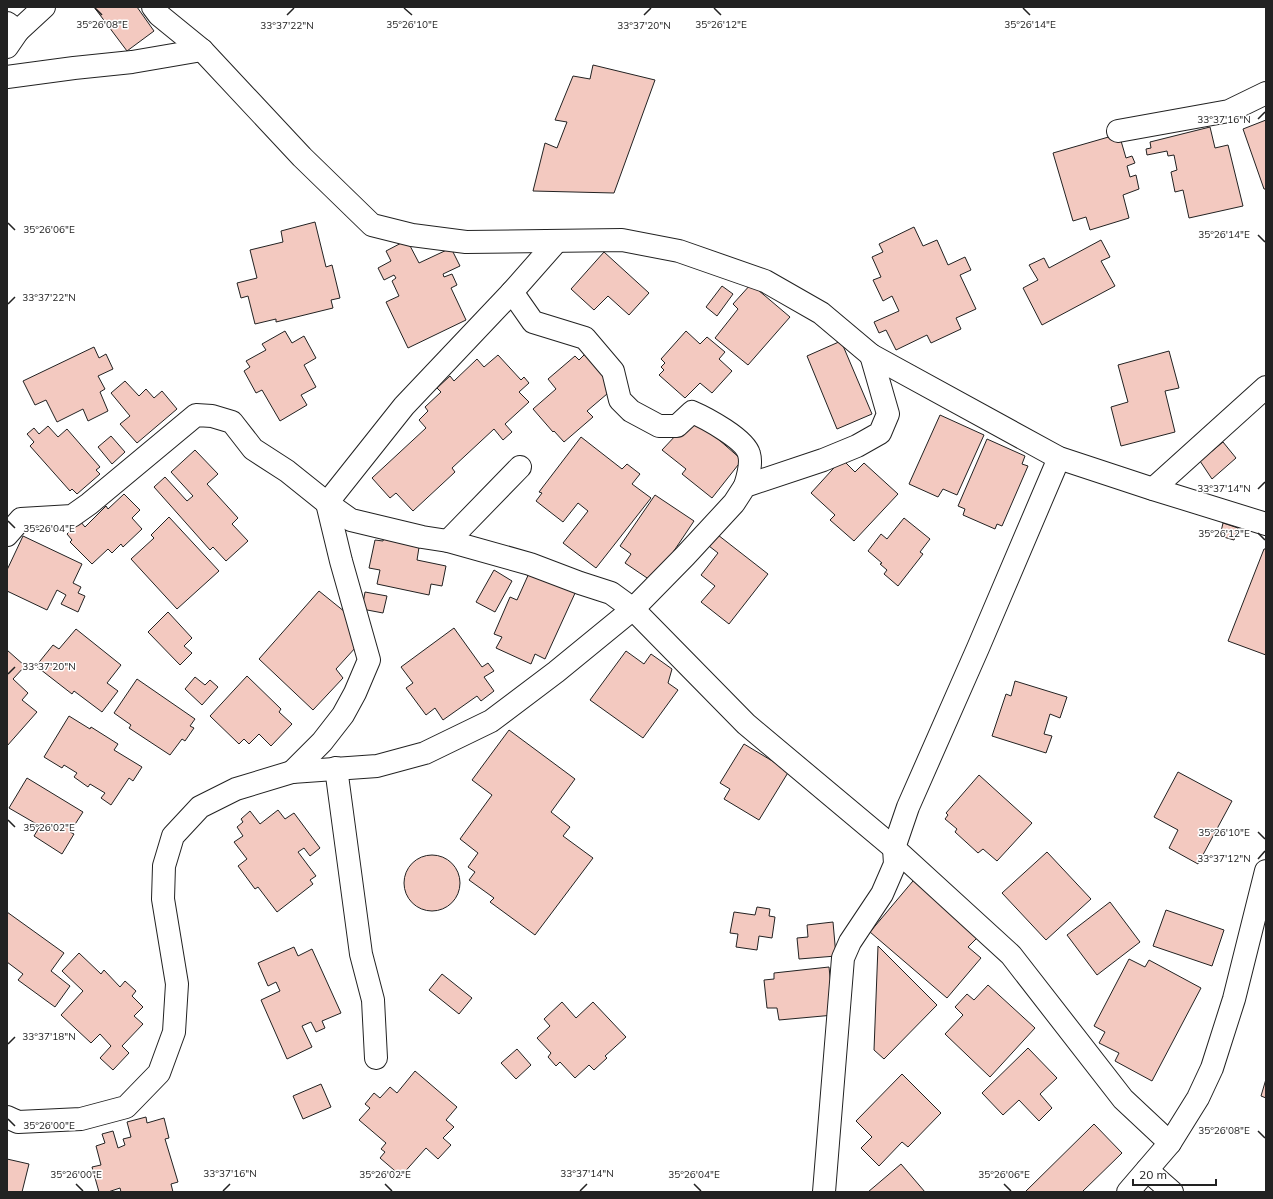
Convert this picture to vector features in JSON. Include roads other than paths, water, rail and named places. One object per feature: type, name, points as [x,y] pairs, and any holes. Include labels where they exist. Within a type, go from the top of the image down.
[{"type":"street","points":[[11,34],[44,7]]},
{"type":"street","points":[[153,7],[159,15],[202,50],[302,157],[372,225],[412,235],[466,242],[622,240],[679,251],[765,281],[821,313],[871,355],[1059,458],[1266,524]]},
{"type":"street","points":[[7,77],[132,62],[202,50]]},
{"type":"street","points":[[1118,131],[1229,111],[1266,93]]},
{"type":"street","points":[[327,503],[404,406],[512,292],[557,241]]},
{"type":"street","points":[[7,1117],[18,1122],[81,1119],[126,1107],[159,1073],[174,1032],[177,984],[163,899],[164,866],[173,836],[200,807],[236,789],[292,772],[377,766],[424,753],[491,721],[556,672],[634,609],[734,503],[745,486],[750,469],[749,454],[735,437],[692,412],[678,426],[659,426],[631,411],[620,400],[613,371],[585,338],[533,322],[512,292]]},
{"type":"street","points":[[745,486],[823,460],[857,446],[880,433],[888,414],[871,355]]},
{"type":"street","points":[[1153,489],[1266,387]]},
{"type":"street","points":[[7,535],[21,519],[72,516],[101,494],[196,415],[212,416],[232,422],[253,449],[287,471],[351,520],[422,537],[448,541],[530,564],[611,593],[634,609],[746,724],[894,848],[1011,955],[1123,1099],[1170,1143]]},
{"type":"street","points":[[824,1192],[843,958],[850,942],[882,894],[895,864],[894,848],[908,808],[1059,458]]},
{"type":"street","points":[[448,541],[520,467]]},
{"type":"street","points":[[292,772],[322,742],[343,715],[369,660],[341,561],[327,503]]},
{"type":"street","points":[[336,768],[361,954],[373,1000],[376,1058]]},
{"type":"street","points":[[1128,1192],[1170,1143],[1198,1098],[1212,1068],[1234,1000],[1266,871]]},
{"type":"street","points":[[1147,1170],[1172,1192]]}]
